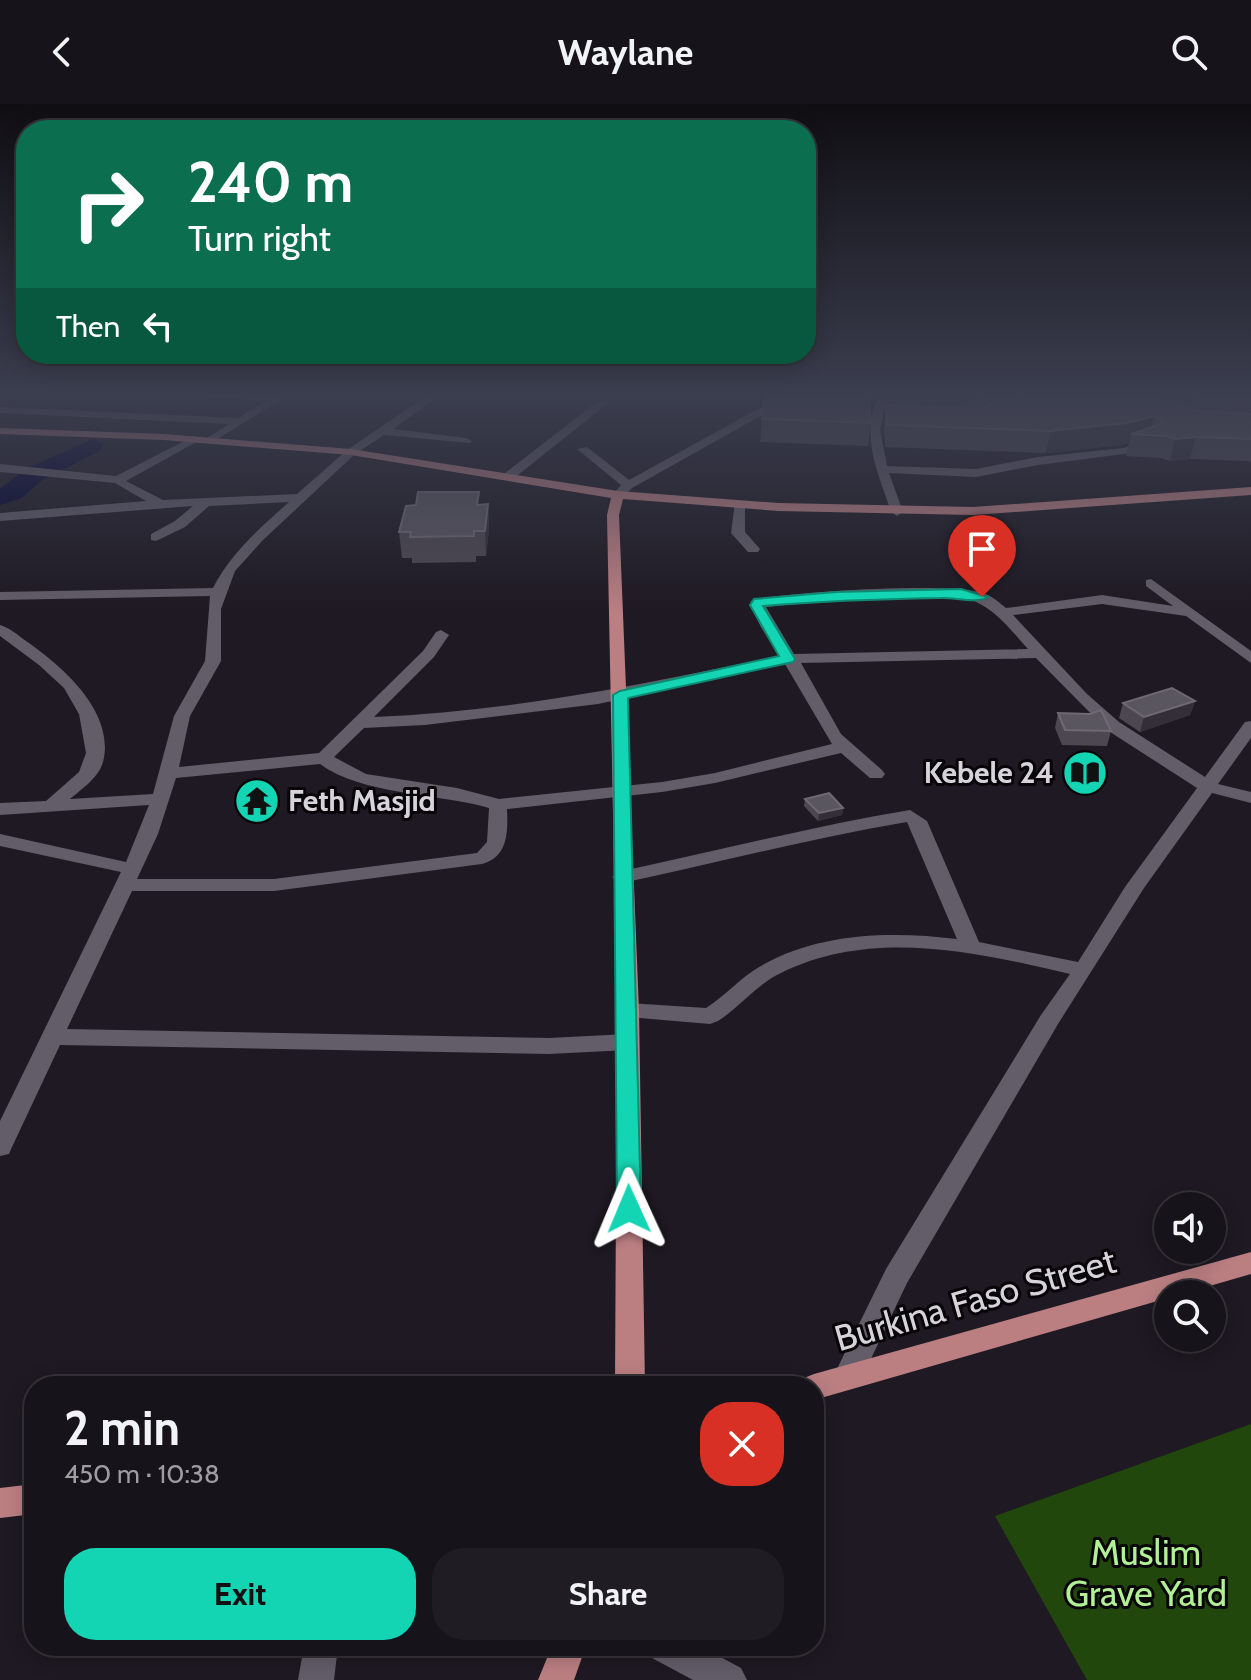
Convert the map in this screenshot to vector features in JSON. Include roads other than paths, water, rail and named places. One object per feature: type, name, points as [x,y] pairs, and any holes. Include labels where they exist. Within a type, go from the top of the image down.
[{"type":"main road","points":[[430,466],[739,508],[878,517],[994,516],[1251,498]]},
{"type":"main road","points":[[433,466],[621,493]]},
{"type":"main road","points":[[739,508],[897,512],[1036,508],[1251,491]]},
{"type":"main road","points":[[621,493],[614,527],[628,1010],[630,1376]]},
{"type":"main road","name":"Burkina Faso Street","points":[[824,1384],[1251,1263]]},
{"type":"main road","points":[[0,1503],[24,1500]]},
{"type":"main road","points":[[556,1680],[565,1656]]},
{"type":"street","points":[[118,480],[145,466]]},
{"type":"street","points":[[1,1141],[129,877],[161,799],[182,716],[214,658],[214,609],[218,592],[242,553],[336,466]]},
{"type":"street","points":[[509,476],[522,466]]},
{"type":"street","points":[[597,466],[621,493],[669,466]]},
{"type":"street","points":[[881,466],[897,512]]},
{"type":"street","points":[[882,469],[976,473],[1015,466]]},
{"type":"street","points":[[0,468],[118,480],[161,504]]},
{"type":"street","points":[[0,517],[161,504],[299,498]]},
{"type":"street","points":[[156,537],[180,524],[206,502]]},
{"type":"street","points":[[739,508],[739,536],[753,549]]},
{"type":"street","points":[[1151,583],[1251,658]]},
{"type":"street","points":[[0,596],[218,592]]},
{"type":"street","points":[[876,774],[843,747],[757,603],[836,596],[967,594],[987,599],[1113,726],[1206,786],[1251,798]]},
{"type":"street","points":[[1003,613],[1053,603],[1110,600],[1170,612],[1190,612]]},
{"type":"street","points":[[0,629],[68,680],[91,725],[95,757],[87,774],[53,804]]},
{"type":"street","points":[[169,773],[324,758],[429,654],[441,635]]},
{"type":"street","points":[[362,723],[425,720],[620,695],[715,672],[788,659],[1041,653]]},
{"type":"street","points":[[849,1375],[896,1277],[1049,1020],[1135,887],[1206,786],[1242,753],[1251,726]]},
{"type":"street","points":[[324,758],[340,770],[362,779],[457,793],[498,805],[622,794],[715,778],[843,747]]},
{"type":"street","points":[[0,809],[161,799]]},
{"type":"street","points":[[0,840],[129,877],[274,885],[482,858],[499,842],[498,805]]},
{"type":"street","points":[[622,877],[763,848],[838,828],[910,816],[918,821],[970,945]]},
{"type":"street","points":[[628,1010],[710,1016],[758,976],[776,966],[852,945],[970,945],[1084,970]]},
{"type":"street","points":[[52,1037],[549,1046],[628,1042]]},
{"type":"street","points":[[316,1680],[320,1656]]},
{"type":"street","points":[[683,1656],[729,1680]]},
{"type":"waterway","points":[[0,498],[13,493],[33,475],[52,466]]},
{"type":"place","name":"Kebele 24","points":[[1085,773]]},
{"type":"place","name":"Feth Masjid","points":[[257,801]]},
{"type":"park label","name":"Muslim Grave Yard","points":[[1146,1572]]}]
